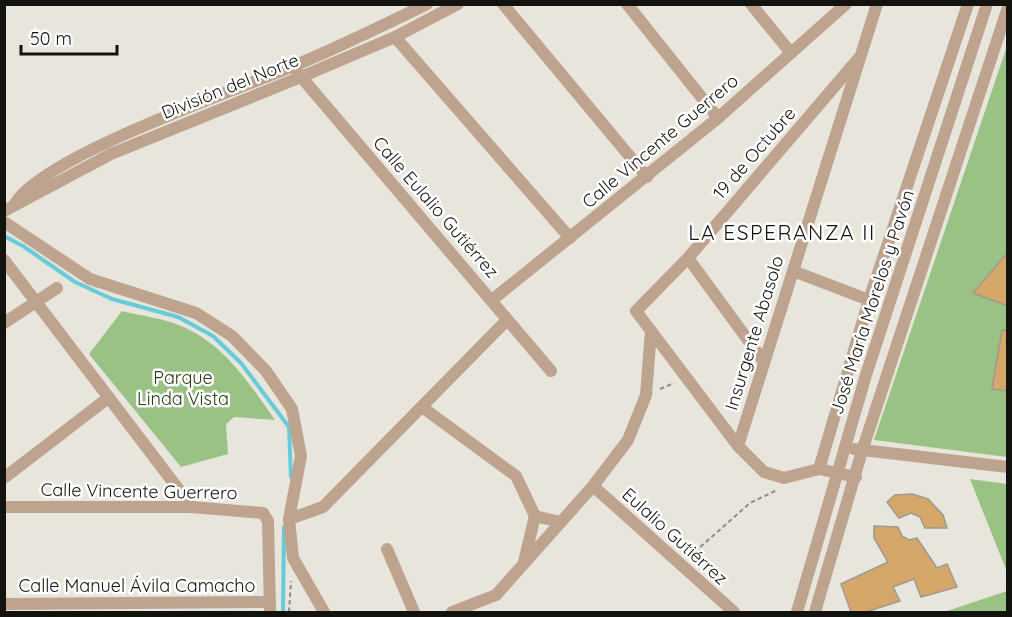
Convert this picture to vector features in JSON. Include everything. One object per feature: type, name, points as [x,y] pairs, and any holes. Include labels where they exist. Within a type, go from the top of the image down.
[{"type":"street","name":"División del Norte","points":[[4,211],[16,202],[24,189],[105,144],[293,66],[427,4]]},
{"type":"street","name":"División del Norte","points":[[16,202],[31,198],[57,180],[111,154],[394,37],[458,4]]},
{"type":"street","points":[[503,4],[647,177]]},
{"type":"street","points":[[627,4],[718,118]]},
{"type":"street","points":[[751,4],[791,53]]},
{"type":"street","name":"Calle Vincente Guerrero","points":[[492,300],[718,118],[846,4]]},
{"type":"street","name":"19 de Octubre","points":[[651,331],[636,311],[688,258],[858,59],[877,4]]},
{"type":"street","points":[[819,469],[869,300],[968,4]]},
{"type":"street","name":"José María Morelos y Pavón","points":[[797,612],[866,375],[987,4]]},
{"type":"street","name":"José María Morelos y Pavón","points":[[815,612],[862,451],[1008,7]]},
{"type":"street","points":[[394,37],[570,238]]},
{"type":"street","name":"Insurgente Abasolo","points":[[738,446],[858,59]]},
{"type":"street","name":"Calle Eulalio Gutiérrez","points":[[293,66],[550,371]]},
{"type":"street","points":[[4,222],[90,279],[196,313],[231,336],[266,371],[292,409],[301,456],[289,519],[293,558],[324,612]]},
{"type":"street","points":[[688,258],[764,362]]},
{"type":"street","points":[[4,260],[192,507]]},
{"type":"street","points":[[793,271],[869,300]]},
{"type":"street","points":[[4,323],[57,288]]},
{"type":"street","points":[[289,519],[323,507],[507,320]]},
{"type":"street","points":[[651,331],[738,446],[764,472],[784,478],[819,469],[856,477]]},
{"type":"street","points":[[452,612],[496,595],[593,486],[628,440],[646,395],[651,331]]},
{"type":"street","points":[[4,478],[108,398]]},
{"type":"street","points":[[422,407],[516,476],[535,516],[524,564]]},
{"type":"street","points":[[846,446],[862,451],[1008,467]]},
{"type":"street","name":"Eulalio Gutiérrez","points":[[593,486],[734,612]]},
{"type":"street","name":"Calle Vincente Guerrero","points":[[4,507],[192,507],[263,513],[268,521],[270,608]]},
{"type":"street","points":[[535,516],[560,522]]},
{"type":"street","points":[[387,549],[414,612]]},
{"type":"street","name":"Calle Manuel Ávila Camacho","points":[[4,604],[270,608]]},
{"type":"path","points":[[646,395],[686,378]]},
{"type":"path","points":[[681,565],[750,503],[779,488]]},
{"type":"path","points":[[290,612],[291,580]]},
{"type":"green space","points":[[1007,46],[1007,457],[874,440]]},
{"type":"green space","name":"Parque Linda Vista","points":[[122,311],[174,323],[196,333],[223,354],[234,366],[275,420],[234,417],[226,424],[228,454],[181,467],[89,354]]},
{"type":"green space","points":[[970,479],[1007,484],[1007,572]]},
{"type":"green space","points":[[1007,591],[1007,612],[944,612]]},
{"type":"building","points":[[1008,252],[1008,306],[973,293]]},
{"type":"building","points":[[1002,330],[1008,331],[1008,391],[992,389]]},
{"type":"building","points":[[912,494],[928,499],[943,515],[947,528],[925,528],[920,517],[911,513],[899,518],[887,502],[895,495]]},
{"type":"building","points":[[874,526],[898,527],[902,536],[909,540],[917,538],[937,568],[947,564],[957,587],[921,597],[914,579],[893,587],[900,601],[866,612],[851,612],[841,584],[888,562],[874,538]]},
{"type":"waterway","points":[[6,237],[75,282],[112,299],[178,317],[213,336],[241,363],[289,427],[291,477]]},
{"type":"waterway","points":[[283,612],[284,527]]},
{"type":"district","name":"LA ESPERANZA II","points":[[782,232]]}]
